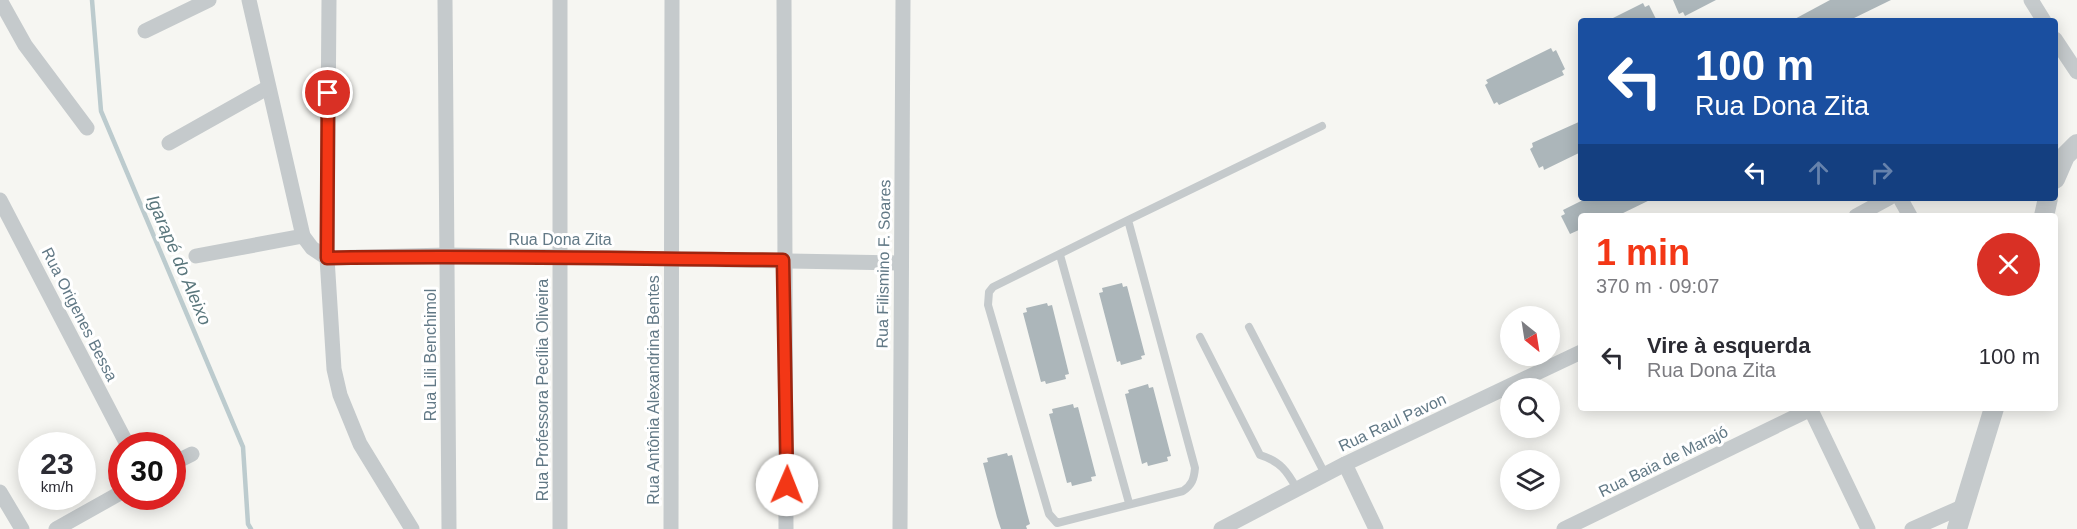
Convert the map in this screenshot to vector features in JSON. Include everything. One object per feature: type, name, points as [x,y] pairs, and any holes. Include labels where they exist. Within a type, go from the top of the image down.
[{"type":"street","points":[[0,0],[25,45],[87,128]]},
{"type":"street","points":[[145,31],[208,0]]},
{"type":"street","points":[[249,0],[267,88],[303,236],[312,248],[327,258]]},
{"type":"street","points":[[330,0],[327,258],[331,342],[340,395],[360,444],[412,529]]},
{"type":"street","name":"Rua Lili Benchimol","points":[[446,0],[448,529]]},
{"type":"street","name":"Rua Professora Pecília Oliveira","points":[[560,0],[562,396],[560,529]]},
{"type":"street","name":"Rua Antônia Alexandrina Bentes","points":[[671,529],[672,0]]},
{"type":"street","points":[[784,0],[783,260],[788,463],[786,529]]},
{"type":"street","name":"Rua Filismino F. Soares","points":[[900,529],[903,0]]},
{"type":"street","points":[[2031,0],[2042,18]]},
{"type":"street","points":[[2058,44],[2077,72]]},
{"type":"street","points":[[169,143],[267,88]]},
{"type":"street","points":[[2058,171],[2066,152]]},
{"type":"street","name":"Rua Origenes Bessa","points":[[0,200],[121,432]]},
{"type":"street","points":[[1862,213],[1884,201]]},
{"type":"street","points":[[196,256],[303,236]]},
{"type":"street","name":"Rua Dona Zita","points":[[327,258],[447,255],[560,260],[614,257],[900,263]]},
{"type":"street","name":"Rua Raul Pavon","points":[[1221,529],[1345,464],[1578,353]]},
{"type":"street","name":"Rua Baia de Marajó","points":[[1564,529],[1805,411]]},
{"type":"street","points":[[1812,411],[1868,529]]},
{"type":"street","points":[[1959,529],[1993,411]]},
{"type":"street","points":[[186,457],[192,454]]},
{"type":"street","points":[[1345,464],[1376,529]]},
{"type":"street","points":[[0,492],[22,529]]},
{"type":"street","points":[[56,529],[108,500]]},
{"type":"street","points":[[1912,529],[1964,506]]},
{"type":"lane","points":[[1128,220],[1195,468],[1190,486],[1183,491],[1129,503],[1063,523],[1052,520],[988,305],[989,292],[993,287],[1128,220],[1322,126]]},
{"type":"lane","points":[[1060,255],[1129,503]]},
{"type":"lane","points":[[1249,327],[1325,474]]},
{"type":"lane","points":[[1200,338],[1260,455],[1278,462],[1287,470],[1297,489]]},
{"type":"building","points":[[1673,0],[1716,0],[1685,16],[1683,12],[1679,14]]},
{"type":"building","points":[[1830,0],[1891,0],[1854,18],[1797,18]]},
{"type":"building","points":[[1643,3],[1645,7],[1649,5],[1656,18],[1613,18]]},
{"type":"building","points":[[1551,48],[1553,52],[1556,50],[1565,69],[1562,71],[1564,75],[1499,105],[1497,102],[1494,104],[1485,85],[1488,83],[1486,80]]},
{"type":"building","points":[[1578,122],[1578,153],[1544,170],[1543,166],[1539,168],[1530,149],[1533,147],[1532,143]]},
{"type":"building","points":[[1581,201],[1648,201],[1623,213],[1578,213],[1578,230],[1570,234],[1561,216],[1565,214],[1563,210]]},
{"type":"building","points":[[1122,283],[1123,287],[1127,286],[1145,355],[1141,356],[1142,359],[1121,365],[1120,361],[1117,362],[1099,293],[1103,292],[1102,288]]},
{"type":"building","points":[[1047,303],[1048,306],[1052,305],[1069,374],[1065,375],[1066,379],[1046,384],[1045,381],[1041,382],[1023,313],[1027,312],[1026,308]]},
{"type":"building","points":[[1148,384],[1149,388],[1153,387],[1171,456],[1167,457],[1168,461],[1148,466],[1147,462],[1142,464],[1125,394],[1129,393],[1128,390]]},
{"type":"building","points":[[1073,404],[1074,408],[1078,407],[1096,476],[1091,477],[1092,481],[1072,486],[1071,482],[1067,483],[1049,414],[1053,413],[1052,409]]},
{"type":"building","points":[[1007,453],[1008,456],[1012,455],[1030,524],[1026,526],[1027,529],[1001,529],[997,517],[983,463],[988,462],[987,458]]},
{"type":"waterway","name":"Igarapé do Aleixo","points":[[92,0],[101,111],[243,447],[248,524],[251,529]]},
{"type":"route","points":[[328,93],[327,258],[447,255],[560,260],[614,257],[672,260],[783,260],[787,485]]}]
